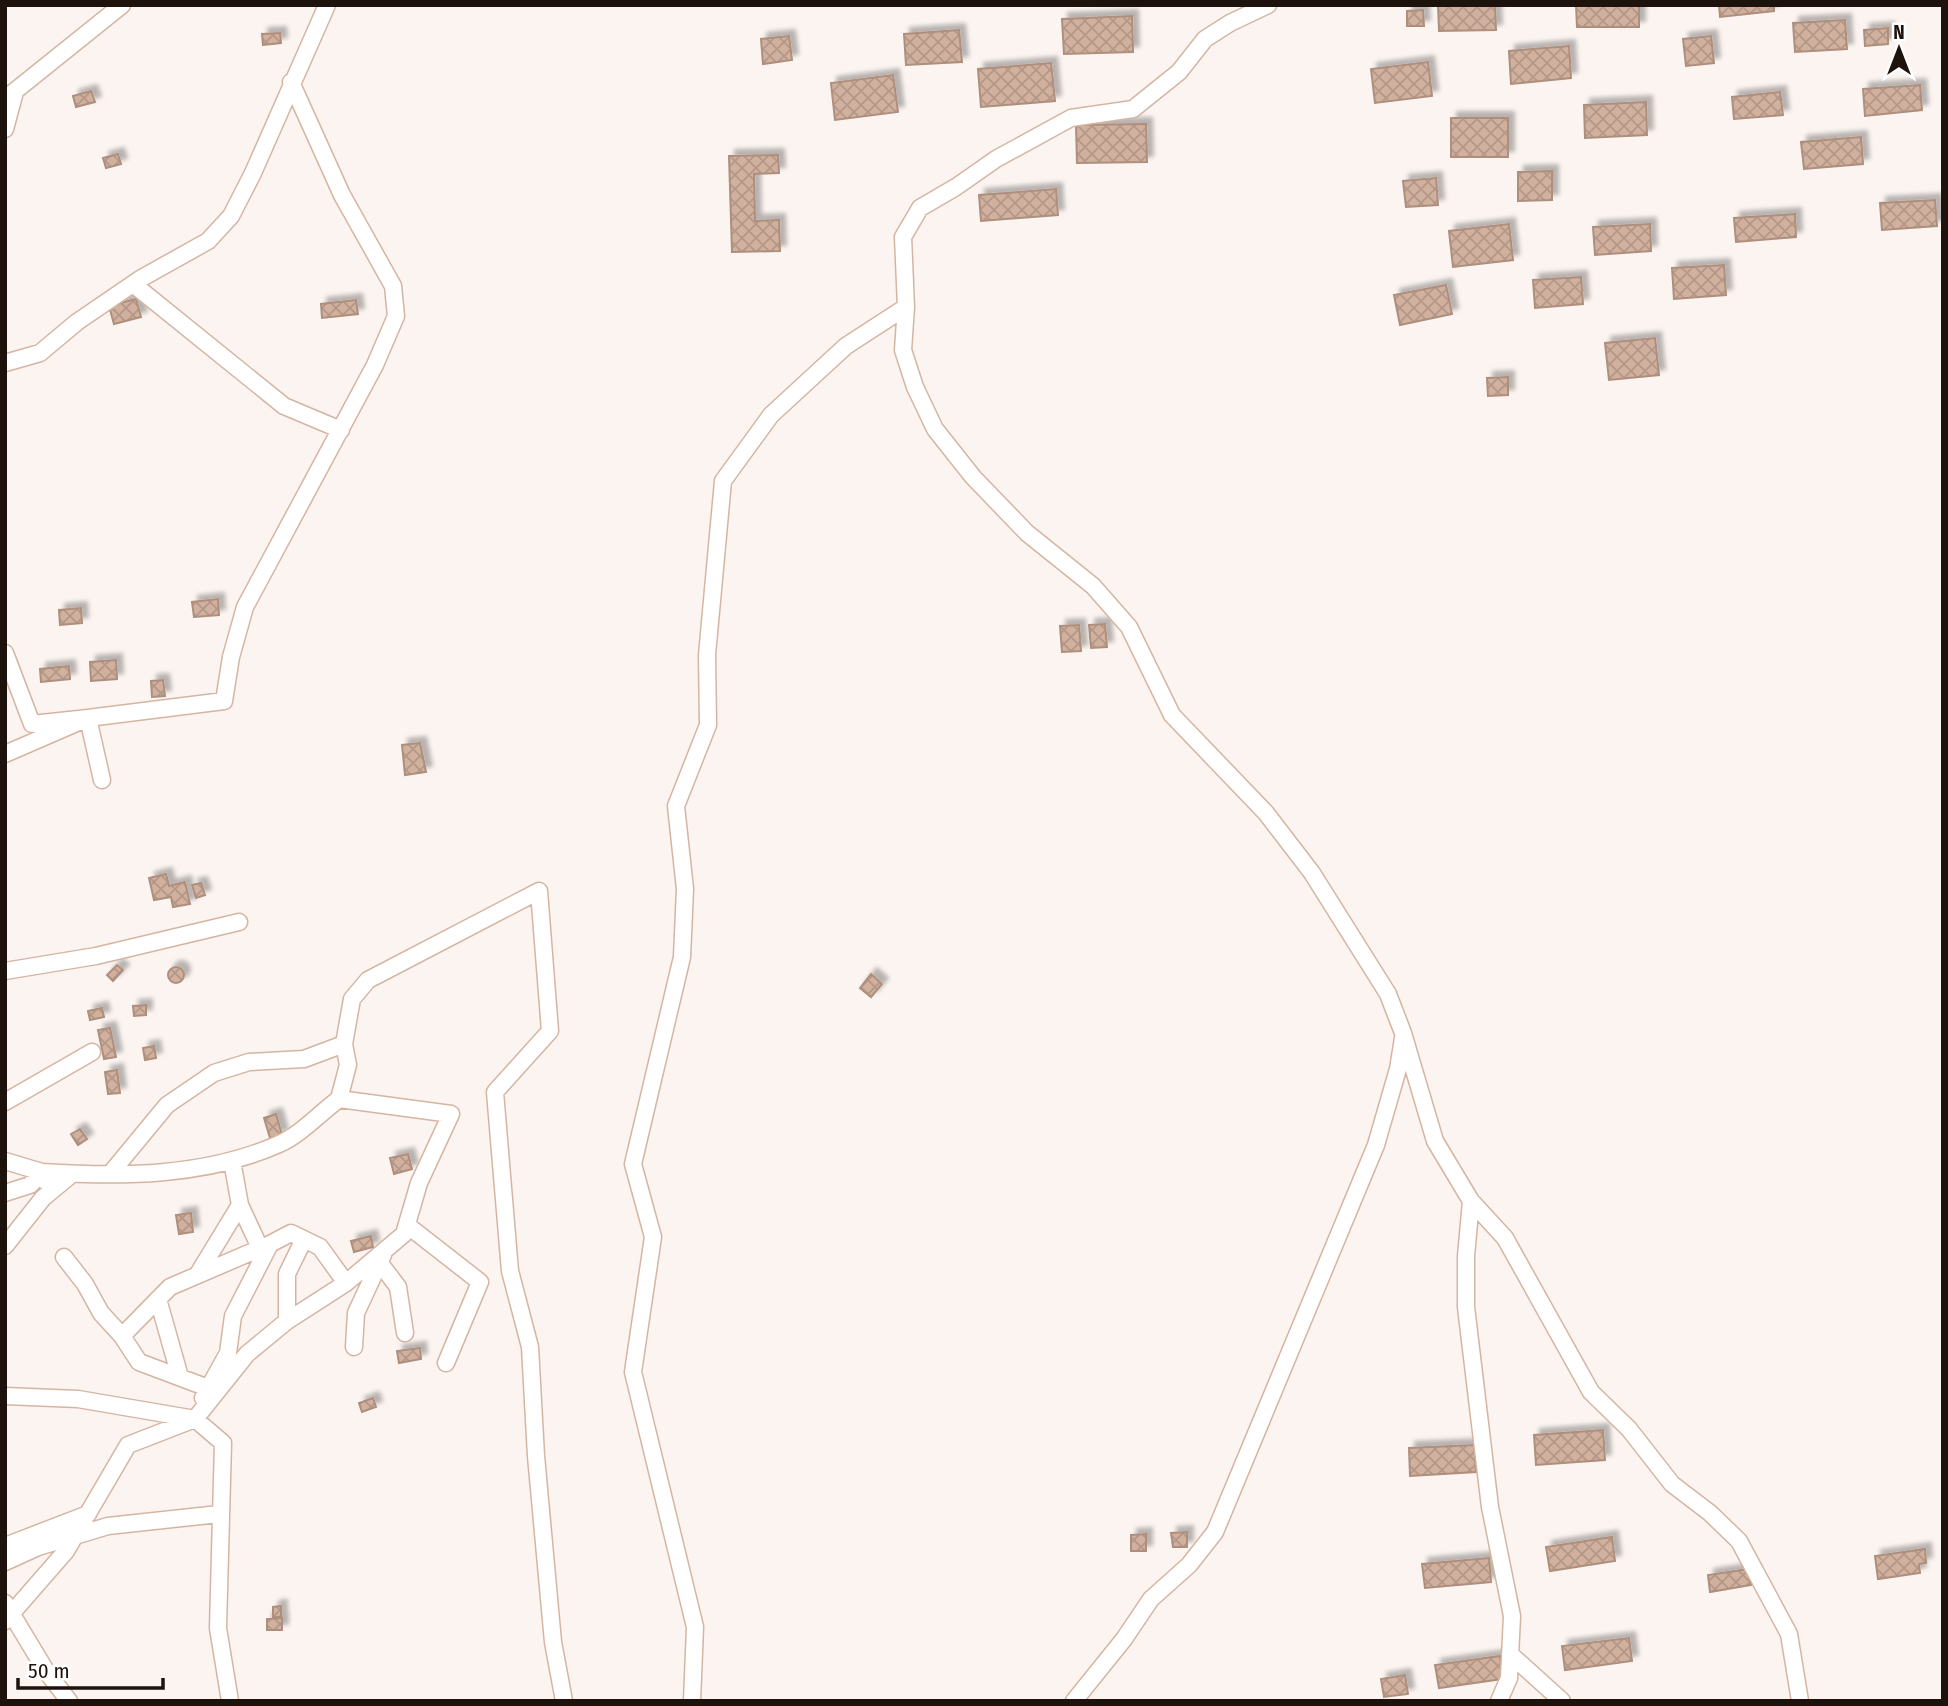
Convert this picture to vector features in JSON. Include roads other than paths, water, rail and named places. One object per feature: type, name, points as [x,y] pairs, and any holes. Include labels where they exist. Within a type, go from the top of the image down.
[{"type":"street","points":[[5,129],[10,95],[122,5]]},
{"type":"street","points":[[5,363],[40,353],[77,322],[133,284],[208,241],[231,216],[253,173],[327,5]]},
{"type":"street","points":[[1268,5],[1230,23],[1205,39],[1179,72],[1133,109],[1071,118],[996,159],[920,208],[903,237],[906,307],[903,350],[915,387],[935,429],[973,477],[1027,533],[1093,586],[1129,627],[1172,715],[1266,813],[1312,873],[1388,994],[1404,1033],[1435,1141],[1471,1201],[1505,1238],[1591,1392],[1629,1429],[1672,1484],[1710,1513],[1739,1541],[1788,1634],[1800,1701]]},
{"type":"street","points":[[5,653],[32,724],[224,701],[231,657],[245,607],[341,430],[397,316],[393,286],[342,195],[291,82]]},
{"type":"street","points":[[133,284],[284,406],[341,430]]},
{"type":"street","points":[[692,1701],[695,1627],[634,1372],[653,1237],[634,1164],[681,957],[685,889],[676,806],[708,725],[708,642],[723,481],[771,415],[846,346],[906,307]]},
{"type":"street","points":[[5,754],[88,718]]},
{"type":"street","points":[[88,718],[102,780]]},
{"type":"street","points":[[5,1161],[42,1172],[167,1173],[232,1161],[282,1143],[339,1098],[348,1065],[344,1044],[352,999],[368,980],[539,891],[550,1031],[495,1092],[510,1271],[530,1347],[538,1483],[553,1642],[564,1701]]},
{"type":"street","points":[[5,971],[96,956],[239,922]]},
{"type":"street","points":[[1074,1701],[1151,1599],[1189,1565],[1215,1532],[1376,1145],[1398,1069],[1404,1033]]},
{"type":"street","points":[[110,1174],[167,1105],[214,1073],[249,1062],[304,1059],[344,1044]]},
{"type":"street","points":[[5,1102],[92,1052]]},
{"type":"street","points":[[69,1701],[8,1612],[66,1551],[128,1445],[195,1419],[247,1354],[287,1321],[382,1256],[404,1234],[419,1183],[451,1114],[339,1098]]},
{"type":"street","points":[[232,1161],[240,1205],[265,1246]]},
{"type":"street","points":[[5,1193],[30,1185],[42,1172]]},
{"type":"street","points":[[42,1172],[43,1198]]},
{"type":"street","points":[[5,1246],[43,1198],[72,1174]]},
{"type":"street","points":[[1471,1201],[1466,1256],[1466,1307],[1490,1507],[1512,1616],[1510,1678],[1499,1701]]},
{"type":"street","points":[[198,1274],[240,1205]]},
{"type":"street","points":[[407,1225],[480,1282],[446,1363]]},
{"type":"street","points":[[122,1336],[170,1287],[291,1233],[320,1247],[345,1283]]},
{"type":"street","points":[[287,1321],[287,1274],[304,1239]]},
{"type":"street","points":[[195,1419],[208,1388],[228,1353],[233,1315],[265,1246]]},
{"type":"street","points":[[382,1256],[398,1287],[405,1333]]},
{"type":"street","points":[[354,1347],[356,1313],[382,1256]]},
{"type":"street","points":[[64,1257],[85,1284],[101,1313],[122,1336],[139,1362],[208,1388]]},
{"type":"street","points":[[158,1299],[180,1377]]},
{"type":"street","points":[[5,1396],[78,1399],[195,1419],[223,1443],[218,1628],[230,1701]]},
{"type":"street","points":[[5,1546],[88,1514]]},
{"type":"street","points":[[5,1562],[38,1547],[108,1525],[219,1514]]},
{"type":"street","points":[[1510,1654],[1562,1701]]}]
